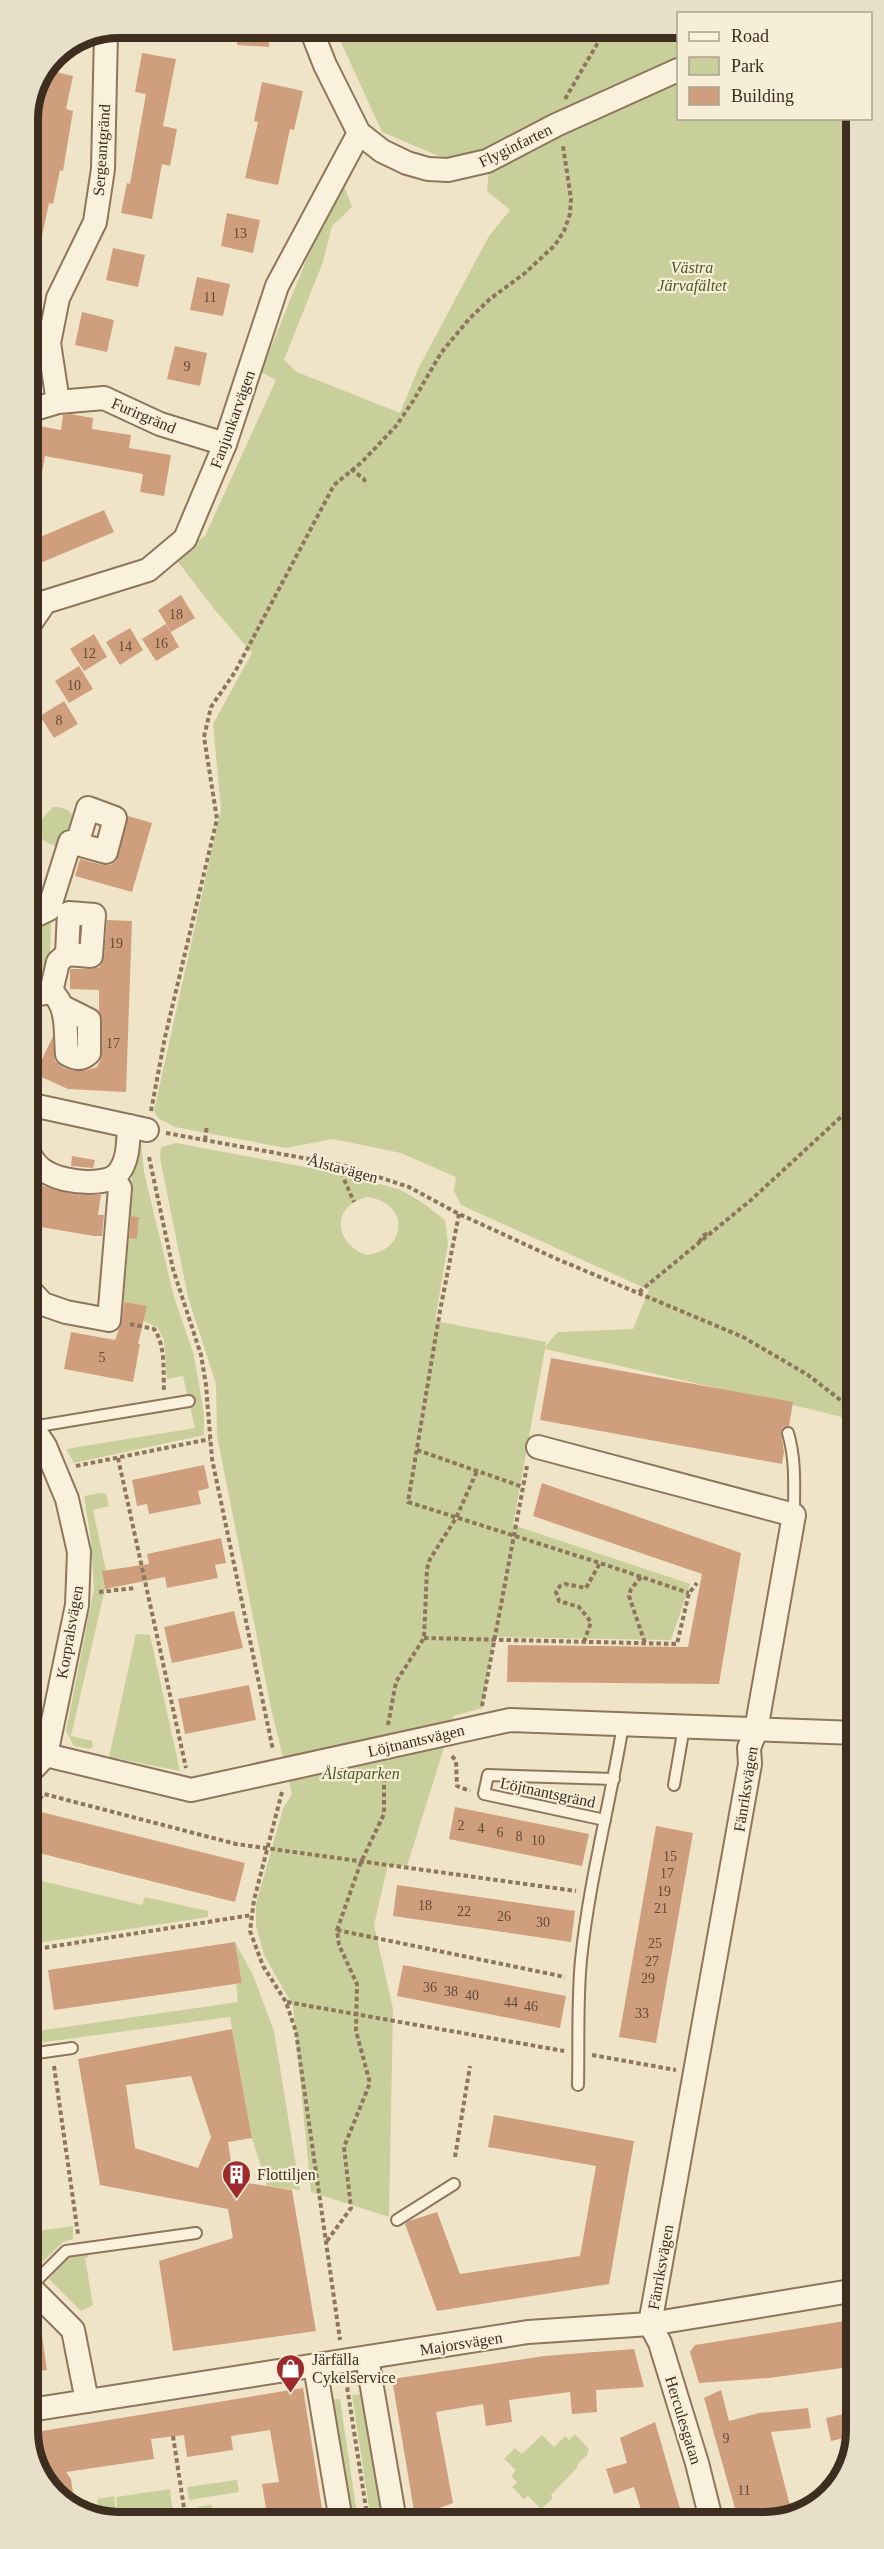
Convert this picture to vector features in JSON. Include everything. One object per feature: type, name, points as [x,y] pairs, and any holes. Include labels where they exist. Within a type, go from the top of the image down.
[{"type":"street","name":"Flyginfarten","points":[[314,38],[325,65],[359,133],[382,150],[408,163],[428,169],[448,170],[471,166],[504,154],[556,125],[677,70]]},
{"type":"street","name":"Sergeantgränd","points":[[58,402],[49,344],[58,298],[95,222],[103,169],[106,39]]},
{"type":"street","name":"Fanjunkarvägen","points":[[38,610],[45,602],[148,570],[185,539],[225,444],[277,285],[359,133]]},
{"type":"street","name":"Furirgränd","points":[[38,408],[58,402],[104,398],[160,424],[225,444]]},
{"type":"street","points":[[38,997],[57,999],[58,962],[67,954],[59,911],[70,842],[77,844]]},
{"type":"street","points":[[38,916],[59,911]]},
{"type":"street","points":[[38,1106],[138,1128],[124,1164],[113,1178],[97,1183],[51,1175],[38,1166]]},
{"type":"street","points":[[38,1299],[43,1304],[66,1312],[109,1320],[120,1188],[113,1178]]},
{"type":"street","name":"Korpralsvägen","points":[[38,1436],[45,1446],[67,1499],[79,1552],[76,1605],[46,1755]]},
{"type":"street","points":[[533,1455],[794,1515]]},
{"type":"street","name":"Fänriksvägen","points":[[650,2324],[750,1764],[749,1748],[756,1730],[794,1515]]},
{"type":"street","name":"Löjtnantsvägen","points":[[46,1755],[191,1790],[510,1720],[846,1733]]},
{"type":"street","points":[[38,1763],[46,1755]]},
{"type":"street","name":"Majorsvägen","points":[[38,2409],[528,2332],[650,2324],[846,2292]]},
{"type":"street","points":[[38,2295],[73,2330],[87,2402]]},
{"type":"street","name":"Herculesgatan","points":[[650,2324],[660,2343],[697,2463],[709,2512]]},
{"type":"street","points":[[368,2358],[393,2511]]},
{"type":"street","points":[[315,2366],[338,2511]]},
{"type":"lane","points":[[38,1424],[189,1401]]},
{"type":"lane","points":[[788,1433],[793,1449],[795,1473],[794,1515]]},
{"type":"lane","name":"Löjtnantsgränd","points":[[578,2085],[580,1980],[590,1893],[614,1779],[622,1725]]},
{"type":"lane","points":[[674,1785],[684,1727]]},
{"type":"lane","name":"Löjtnantsgränd","points":[[605,1820],[484,1794],[488,1775],[614,1779]]},
{"type":"lane","points":[[38,2053],[72,2048]]},
{"type":"lane","points":[[397,2220],[454,2184]]},
{"type":"lane","points":[[38,2279],[66,2251],[196,2233]]},
{"type":"path","points":[[274,1753],[212,1459],[201,1355],[173,1269],[153,1180],[138,1128],[165,1037],[217,819],[204,737],[211,707],[235,672],[334,485],[362,462],[396,426],[413,402],[441,353],[469,319],[490,299],[525,273],[555,245],[564,231],[570,214],[571,199],[564,149],[556,125],[566,94],[600,38]]},
{"type":"path","points":[[351,469],[364,479],[366,484]]},
{"type":"path","points":[[638,1292],[698,1246],[846,1112]]},
{"type":"path","points":[[205,1140],[207,1125]]},
{"type":"path","name":"Ålstavägen","points":[[138,1128],[342,1165],[409,1187],[459,1214],[557,1259],[744,1336],[808,1375],[846,1404]]},
{"type":"path","points":[[342,1165],[343,1177],[354,1202]]},
{"type":"path","points":[[459,1214],[408,1502],[689,1593]]},
{"type":"path","points":[[109,1320],[154,1329],[159,1336],[165,1405]]},
{"type":"path","points":[[55,1470],[210,1439]]},
{"type":"path","points":[[417,1450],[523,1487]]},
{"type":"path","points":[[479,1726],[523,1487],[533,1455]]},
{"type":"path","points":[[118,1458],[191,1790]]},
{"type":"path","points":[[326,2242],[351,2208],[344,2147],[370,2085],[356,2031],[357,1984],[339,1945],[337,1930],[361,1862],[384,1814],[385,1747],[396,1682],[424,1638],[427,1569],[430,1559],[456,1518],[477,1471]]},
{"type":"path","points":[[584,1642],[591,1622],[579,1607],[559,1601],[556,1592],[560,1586],[565,1584],[586,1588],[600,1563]]},
{"type":"path","points":[[641,1577],[631,1589],[629,1596],[645,1643]]},
{"type":"path","points":[[424,1638],[677,1644],[689,1593],[698,1583]]},
{"type":"path","points":[[89,1593],[135,1588]]},
{"type":"path","points":[[444,1754],[453,1756],[456,1761],[457,1779]]},
{"type":"path","points":[[283,1791],[252,1914],[250,1931],[263,1966],[286,2002],[296,2032],[366,2511]]},
{"type":"path","points":[[38,1800],[44,1794],[236,1844],[590,1893]]},
{"type":"path","points":[[38,1949],[252,1914]]},
{"type":"path","points":[[337,1930],[580,1980]]},
{"type":"path","points":[[286,2002],[695,2073]]},
{"type":"path","points":[[52,2052],[80,2250]]},
{"type":"path","points":[[455,2157],[470,2066]]},
{"type":"path","points":[[173,2436],[184,2511]]},
{"type":"green space","points":[[339,38],[677,38],[677,120],[846,120],[846,1418],[545,1349],[513,1525],[690,1584],[671,1640],[494,1637],[482,1708],[454,1716],[407,1866],[388,1865],[374,1925],[393,2009],[389,2217],[311,2192],[293,2006],[264,1955],[256,1926],[256,1904],[283,1809],[292,1794],[271,1708],[217,1436],[216,1384],[188,1297],[160,1158],[161,1147],[176,1143],[348,1175],[401,1190],[423,1203],[445,1220],[448,1244],[435,1321],[546,1342],[545,1347],[558,1332],[633,1329],[649,1290],[461,1205],[454,1191],[456,1177],[401,1153],[333,1139],[286,1148],[175,1127],[158,1118],[154,1111],[221,809],[213,724],[252,653],[175,558],[205,536],[276,380],[261,372],[327,209],[343,183],[352,207],[332,226],[323,262],[284,360],[297,372],[400,413],[418,369],[489,236],[510,210],[487,191],[489,168],[483,150],[446,159],[382,132]],"holes":[[[368,1197],[382,1201],[397,1217],[398,1227],[396,1236],[390,1245],[380,1252],[366,1255],[347,1242],[342,1233],[342,1215],[356,1201]]]},
{"type":"green space","points":[[53,807],[63,808],[73,816],[71,829],[55,846],[44,841],[38,832],[40,821]]},
{"type":"green space","points":[[51,915],[50,952],[60,953],[49,987],[38,989],[40,977],[38,973],[38,919]]},
{"type":"green space","points":[[141,1142],[144,1172],[174,1297],[194,1355],[204,1414],[204,1435],[74,1463],[66,1449],[195,1428],[183,1376],[167,1379],[164,1340],[157,1327],[143,1321],[146,1306],[117,1301],[119,1272],[126,1271],[129,1238],[137,1238],[139,1217],[122,1215],[124,1189],[132,1178],[132,1143]]},
{"type":"green space","points":[[106,1494],[109,1506],[93,1510],[106,1571],[102,1571],[105,1589],[71,1736],[92,1741],[93,1746],[90,1749],[74,1746],[66,1731],[94,1589],[91,1541],[84,1496]]},
{"type":"green space","points":[[136,1634],[150,1635],[180,1771],[109,1757]]},
{"type":"green space","points":[[38,1880],[142,1905],[145,1897],[208,1911],[208,1917],[38,1943]]},
{"type":"green space","points":[[235,1942],[253,1975],[274,2031],[300,2190],[267,2186],[252,2138],[230,2017],[38,2043],[38,2031],[238,2002],[236,1984],[242,1983]]},
{"type":"green space","points":[[73,2226],[73,2239],[63,2242],[38,2266],[38,2231]]},
{"type":"green space","points":[[88,2251],[88,2257],[85,2258],[93,2305],[81,2311],[49,2279],[69,2254]]},
{"type":"green space","points":[[366,2393],[384,2511],[370,2511],[352,2395]]},
{"type":"green space","points":[[340,2399],[357,2511],[343,2511],[326,2400]]},
{"type":"green space","points":[[575,2434],[589,2449],[587,2455],[577,2465],[578,2467],[541,2509],[528,2496],[524,2499],[512,2487],[517,2482],[511,2476],[516,2470],[504,2459],[515,2448],[522,2454],[542,2435],[554,2447],[565,2436],[569,2440]]},
{"type":"green space","points":[[237,2480],[239,2492],[189,2500],[187,2487]]},
{"type":"green space","points":[[170,2489],[172,2506],[177,2511],[118,2511],[116,2497]]},
{"type":"green space","points":[[114,2496],[116,2511],[99,2509],[97,2499]]},
{"type":"green space","points":[[212,2505],[213,2511],[198,2511],[197,2507]]},
{"type":"building","points":[[237,38],[269,38],[269,47],[237,45]]},
{"type":"building","points":[[142,53],[176,59],[163,126],[177,129],[170,166],[162,164],[152,219],[121,213],[127,183],[130,184],[146,94],[135,92]]},
{"type":"building","points":[[52,71],[73,76],[66,109],[73,111],[63,171],[60,170],[53,204],[49,203],[38,255],[39,103]]},
{"type":"building","points":[[262,82],[303,91],[294,130],[290,129],[278,185],[245,178],[258,122],[254,121]]},
{"type":"building","points":[[227,213],[260,220],[253,253],[221,246]]},
{"type":"building","points":[[113,248],[145,255],[138,287],[106,280]]},
{"type":"building","points":[[197,277],[230,284],[223,316],[190,310]]},
{"type":"building","points":[[82,312],[114,320],[107,352],[75,345]]},
{"type":"building","points":[[175,346],[207,353],[200,386],[167,379]]},
{"type":"building","points":[[63,415],[93,418],[92,429],[131,435],[129,448],[171,455],[164,496],[140,492],[143,474],[45,456],[38,495],[38,426],[61,430]]},
{"type":"building","points":[[104,510],[114,532],[38,564],[38,538]]},
{"type":"building","points":[[181,595],[195,618],[171,632],[158,610]]},
{"type":"building","points":[[166,624],[179,647],[156,661],[142,639]]},
{"type":"building","points":[[130,628],[143,650],[120,665],[106,642]]},
{"type":"building","points":[[94,634],[107,657],[84,671],[70,649]]},
{"type":"building","points":[[79,666],[93,689],[69,703],[55,681]]},
{"type":"building","points":[[64,701],[78,724],[54,738],[40,716]]},
{"type":"building","points":[[128,816],[152,823],[132,892],[75,876],[80,859],[103,865],[110,865],[116,861]]},
{"type":"building","points":[[107,920],[132,921],[126,1092],[68,1089],[38,1075],[38,1068],[53,1036],[55,1061],[64,1068],[85,1071],[97,1067],[101,1059],[102,1020],[99,1011],[99,990],[70,989],[70,969],[100,967],[104,957]]},
{"type":"building","points":[[72,1156],[95,1160],[93,1168],[71,1166]]},
{"type":"building","points":[[38,1184],[72,1194],[101,1195],[98,1215],[104,1215],[102,1236],[38,1227]]},
{"type":"building","points":[[131,1216],[139,1217],[137,1239],[129,1238]]},
{"type":"building","points":[[124,1302],[147,1306],[138,1344],[140,1344],[133,1382],[64,1369],[71,1332],[115,1340],[122,1321]]},
{"type":"building","points":[[551,1358],[793,1402],[789,1426],[783,1427],[781,1432],[784,1452],[782,1464],[540,1420]]},
{"type":"building","points":[[204,1465],[209,1488],[198,1491],[201,1504],[149,1514],[147,1504],[137,1506],[132,1480]]},
{"type":"building","points":[[542,1483],[741,1553],[719,1684],[507,1682],[508,1645],[688,1647],[702,1574],[533,1516]]},
{"type":"building","points":[[221,1538],[226,1563],[215,1565],[218,1578],[167,1588],[165,1577],[105,1589],[102,1571],[149,1564],[147,1554]]},
{"type":"building","points":[[234,1611],[243,1648],[172,1663],[164,1627]]},
{"type":"building","points":[[249,1685],[256,1720],[185,1734],[178,1699]]},
{"type":"building","points":[[455,1807],[589,1834],[582,1866],[449,1839]]},
{"type":"building","points":[[41,1812],[245,1863],[235,1902],[38,1853],[38,1824]]},
{"type":"building","points":[[656,1826],[693,1833],[656,2043],[619,2037]]},
{"type":"building","points":[[397,1885],[575,1911],[571,1942],[393,1916]]},
{"type":"building","points":[[235,1942],[242,1983],[54,2010],[48,1970]]},
{"type":"building","points":[[403,1965],[566,1996],[560,2028],[397,1996]]},
{"type":"building","name":"Flottiljen","points":[[232,2029],[252,2138],[228,2142],[234,2181],[292,2190],[316,2331],[173,2351],[159,2261],[233,2238],[228,2209],[100,2185],[78,2059]],"holes":[[[191,2076],[211,2137],[198,2168],[135,2148],[126,2085]]]},
{"type":"building","points":[[494,2115],[634,2141],[609,2284],[437,2311],[405,2224],[409,2221],[437,2212],[460,2274],[580,2256],[596,2166],[488,2147]]},
{"type":"building","points":[[846,2321],[846,2368],[769,2378],[699,2383],[690,2352],[695,2345]]},
{"type":"building","points":[[38,2322],[40,2322],[47,2370],[38,2371]]},
{"type":"building","points":[[634,2349],[644,2387],[596,2390],[597,2412],[572,2414],[570,2392],[509,2400],[512,2422],[486,2426],[483,2404],[436,2412],[453,2503],[430,2511],[414,2511],[392,2379],[544,2356]]},
{"type":"building","points":[[303,2388],[322,2511],[266,2511],[262,2484],[279,2482],[270,2430],[231,2436],[233,2450],[187,2457],[184,2435],[151,2439],[154,2459],[66,2472],[71,2479],[74,2498],[51,2476],[40,2452],[38,2432]]},
{"type":"building","points":[[721,2390],[729,2421],[759,2413],[808,2408],[811,2428],[771,2432],[791,2507],[766,2512],[736,2512],[704,2398]]},
{"type":"building","points":[[846,2413],[846,2438],[831,2441],[826,2418]]},
{"type":"building","points":[[655,2422],[681,2512],[642,2512],[634,2487],[614,2494],[606,2469],[627,2463],[620,2438]]},
{"type":"place","name":"Flottiljen","points":[[236,2200]]},
{"type":"place","name":"Järfälla Cykelservice","points":[[291,2394]]},
{"type":"park label","name":"Västra Järvafältet","points":[[692,276]]},
{"type":"park label","name":"Ålstaparken","points":[[361,1773]]}]
